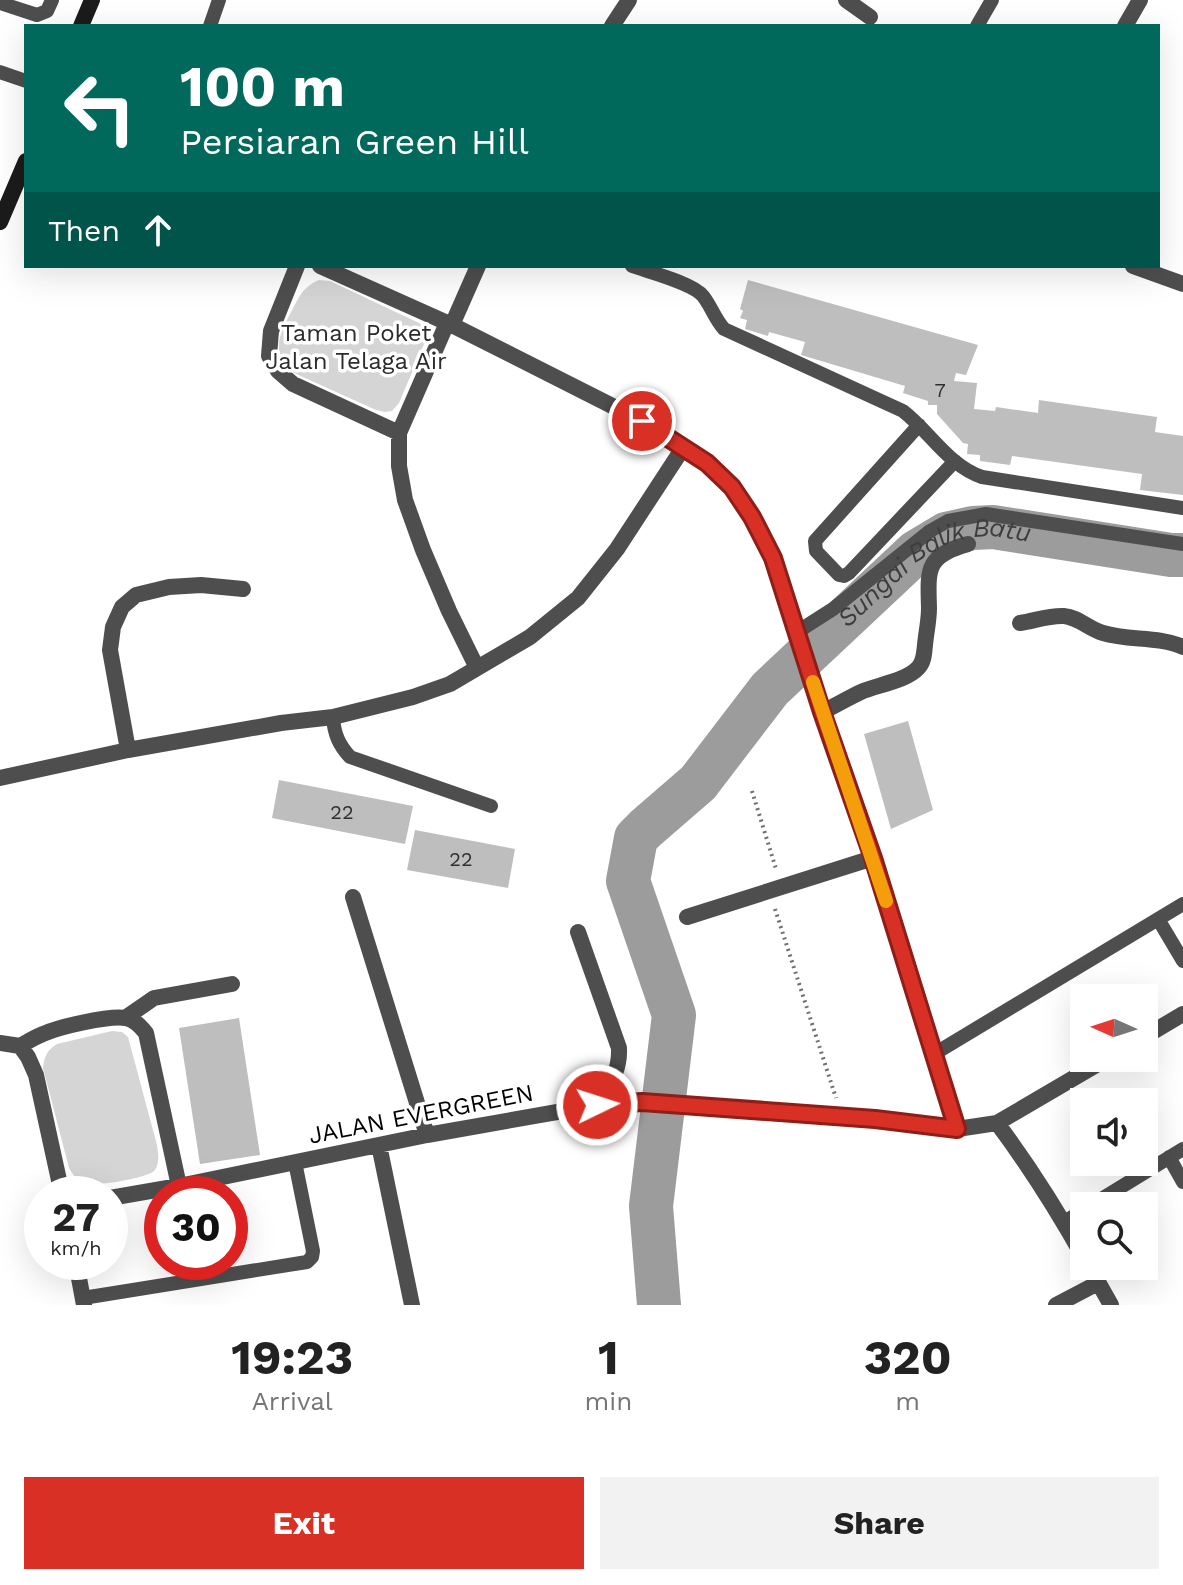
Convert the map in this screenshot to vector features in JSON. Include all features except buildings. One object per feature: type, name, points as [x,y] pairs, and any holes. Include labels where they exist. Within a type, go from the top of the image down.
[{"type":"street","points":[[82,24],[92,0]]},
{"type":"street","points":[[613,24],[629,0]]},
{"type":"street","points":[[846,0],[870,17]]},
{"type":"street","points":[[1126,24],[1140,0]]},
{"type":"street","points":[[0,222],[24,166]]},
{"type":"street","points":[[296,268],[271,331],[269,356],[278,371],[293,384],[399,433]]},
{"type":"street","points":[[324,268],[450,324],[642,421],[707,463],[732,487],[773,558],[873,858],[957,1129]]},
{"type":"street","points":[[477,268],[399,433],[399,466],[405,500],[444,599],[477,668]]},
{"type":"street","points":[[1139,268],[1183,284]]},
{"type":"street","points":[[0,778],[128,750],[333,717],[413,697],[450,684],[530,637],[578,598],[617,549],[683,448]]},
{"type":"street","points":[[822,712],[917,670],[924,660],[931,568],[942,554],[968,544]]},
{"type":"street","points":[[128,750],[110,650],[113,627],[122,607],[136,595],[169,587],[201,585],[243,589]]},
{"type":"street","points":[[1020,623],[1062,615],[1105,634],[1171,642],[1183,647]]},
{"type":"street","points":[[687,917],[873,858]]},
{"type":"street","points":[[353,897],[427,1135]]},
{"type":"street","points":[[578,932],[619,1048],[620,1063],[615,1076],[597,1105]]},
{"type":"street","points":[[125,1018],[154,998],[232,984]]},
{"type":"street","points":[[1158,1029],[1183,1014]]},
{"type":"street","points":[[0,1043],[20,1046],[45,1033],[115,1017],[136,1022],[146,1033],[177,1176]]},
{"type":"street","points":[[20,1046],[36,1075],[58,1176]]},
{"type":"street","name":"JALAN EVERGREEN","points":[[227,1176],[427,1135],[597,1105],[642,1102],[957,1129],[997,1123],[1084,1072]]},
{"type":"street","points":[[997,1123],[1027,1162],[1070,1233]]},
{"type":"street","points":[[379,1145],[412,1305]]},
{"type":"street","points":[[79,1280],[83,1302]]},
{"type":"street","points":[[1096,1280],[1111,1305]]},
{"type":"street","points":[[1056,1305],[1098,1283]]},
{"type":"lane","points":[[0,3],[37,15],[47,11],[52,0]]},
{"type":"lane","points":[[211,24],[219,0]]},
{"type":"lane","points":[[978,24],[992,0]]},
{"type":"lane","points":[[0,72],[24,80]]},
{"type":"lane","points":[[638,268],[694,288],[703,296],[724,329],[903,411],[969,473],[1183,508]]},
{"type":"lane","points":[[919,425],[815,541],[816,551],[839,575],[849,573],[955,461]]},
{"type":"lane","points":[[800,640],[833,609],[930,531],[948,521],[986,514],[1183,544]]},
{"type":"lane","points":[[333,717],[334,731],[350,757],[491,806]]},
{"type":"lane","points":[[934,1054],[1183,904]]},
{"type":"lane","points":[[1158,919],[1183,961]]},
{"type":"lane","points":[[1113,1192],[1183,1149]]},
{"type":"lane","points":[[1169,1157],[1183,1182]]},
{"type":"lane","points":[[83,1302],[307,1262],[313,1251],[295,1162]]},
{"type":"lane","points":[[1064,1222],[1070,1218]]},
{"type":"path","points":[[752,791],[776,889],[842,1117]]},
{"type":"green space","name":"Taman Poket Jalan Telaga Air","points":[[319,280],[330,281],[425,328],[427,337],[399,403],[392,411],[376,410],[294,373],[282,359],[279,345],[286,323],[301,294]]},
{"type":"green space","points":[[112,1031],[122,1032],[128,1037],[157,1145],[155,1170],[128,1179],[128,1176],[74,1176],[69,1168],[43,1068],[48,1051],[57,1044]]},
{"type":"waterway","name":"Sungai Balik Batu","points":[[659,1305],[651,1206],[674,1015],[628,881],[636,838],[698,783],[770,689],[916,552],[946,534],[993,527],[1183,555]]},
{"type":"slow traffic","points":[[813,682],[886,901]]},
{"type":"route","points":[[597,1105],[642,1102],[875,1119],[957,1129],[873,858],[773,558],[732,487],[707,463],[642,421]]}]
